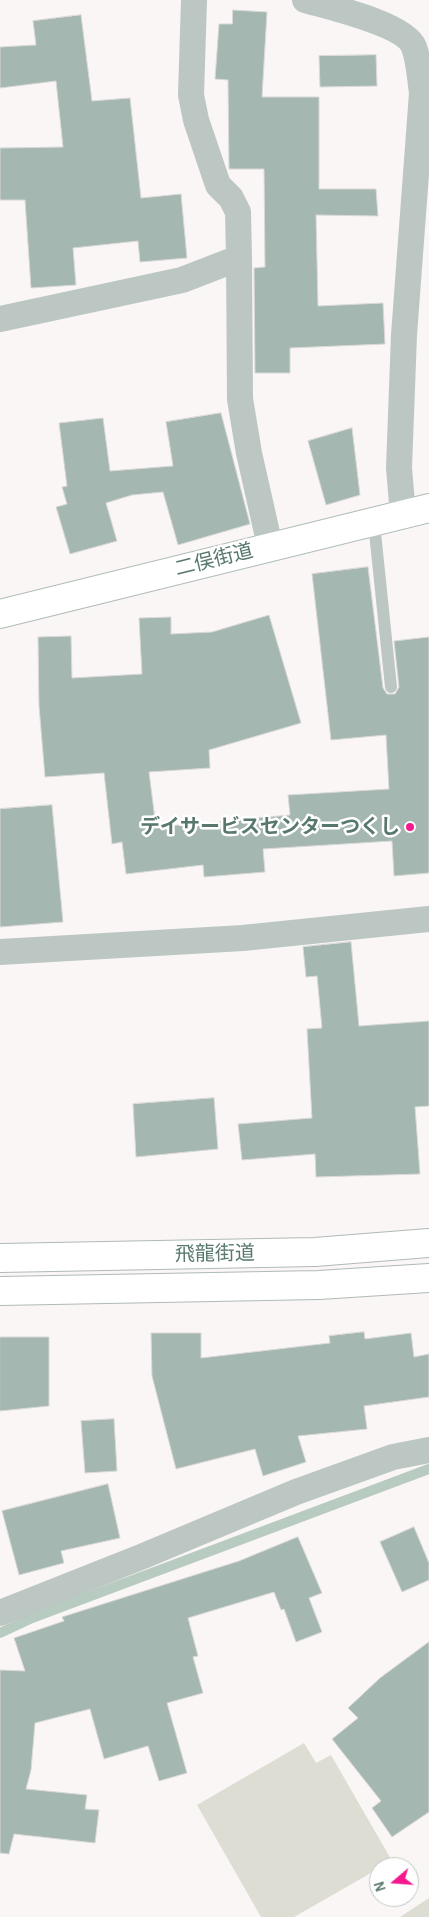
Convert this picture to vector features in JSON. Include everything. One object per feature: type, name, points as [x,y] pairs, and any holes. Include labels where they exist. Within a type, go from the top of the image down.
[{"type":"main road","name":"二俣街道","points":[[0,614],[429,508]]},
{"type":"main road","name":"飛龍街道","points":[[0,1258],[315,1252],[429,1243]]},
{"type":"main road","name":"飛龍街道","points":[[0,1291],[318,1285],[429,1278]]},
{"type":"street","points":[[194,0],[191,95],[206,155],[218,185],[231,198],[238,212],[240,399],[249,453],[270,546]]},
{"type":"street","points":[[305,0],[397,30],[414,46],[425,94],[403,354],[399,468],[403,515]]},
{"type":"street","points":[[0,319],[182,280],[239,258]]},
{"type":"street","points":[[0,952],[243,938],[429,919]]},
{"type":"street","points":[[0,1613],[141,1557],[296,1492],[393,1457],[429,1450]]},
{"type":"lane","points":[[374,523],[391,687]]},
{"type":"shaded area","points":[[304,1743],[316,1763],[331,1755],[390,1857],[369,1857],[369,1874],[294,1917],[261,1917],[197,1805]]},
{"type":"shaded area","points":[[429,1898],[429,1917],[400,1917],[415,1907],[419,1907],[419,1905]]},
{"type":"building","points":[[233,10],[267,12],[262,97],[319,97],[319,189],[376,189],[378,216],[316,215],[318,306],[383,303],[385,344],[290,348],[290,373],[255,373],[254,268],[265,267],[264,169],[229,169],[228,80],[215,79],[219,24],[232,24]]},
{"type":"building","points":[[81,15],[92,101],[130,98],[141,198],[181,194],[187,258],[140,262],[138,241],[73,248],[76,285],[31,288],[25,200],[0,200],[0,148],[63,147],[56,81],[0,88],[0,47],[36,45],[33,21]]},
{"type":"building","points":[[376,55],[377,86],[320,87],[319,56]]},
{"type":"building","points":[[221,413],[250,524],[178,545],[163,492],[132,495],[106,503],[117,541],[70,554],[56,507],[67,504],[62,487],[67,486],[59,423],[103,418],[110,471],[173,466],[166,422]]},
{"type":"building","points":[[352,428],[360,495],[326,505],[308,441]]},
{"type":"building","points":[[368,567],[383,688],[387,694],[395,694],[399,687],[394,641],[429,637],[429,873],[394,876],[392,841],[263,849],[265,872],[204,877],[203,865],[126,874],[122,842],[112,844],[104,773],[45,777],[39,706],[38,637],[71,636],[72,678],[142,674],[139,618],[171,617],[171,634],[212,632],[269,615],[301,723],[209,750],[210,768],[149,772],[156,827],[290,815],[288,795],[389,789],[386,735],[331,740],[312,574]]},
{"type":"building","points":[[52,805],[63,922],[0,927],[0,809]]},
{"type":"building","points":[[351,942],[359,1026],[429,1021],[429,1106],[415,1107],[420,1174],[316,1177],[315,1154],[242,1160],[238,1124],[312,1118],[307,1029],[322,1028],[317,976],[306,977],[303,947]]},
{"type":"building","points":[[214,1098],[218,1149],[136,1157],[133,1104]]},
{"type":"building","points":[[364,1332],[365,1339],[411,1333],[414,1357],[429,1354],[429,1397],[364,1406],[367,1429],[298,1436],[306,1462],[263,1476],[255,1449],[176,1469],[152,1376],[151,1333],[201,1333],[201,1358],[330,1343],[329,1336]]},
{"type":"building","points":[[0,1337],[49,1337],[49,1406],[0,1411]]},
{"type":"building","points":[[114,1419],[117,1471],[85,1473],[81,1421]]},
{"type":"building","points":[[108,1484],[120,1538],[61,1551],[64,1563],[19,1575],[2,1511]]},
{"type":"building","points":[[414,1527],[429,1563],[429,1580],[402,1592],[380,1542]]},
{"type":"building","points":[[298,1537],[322,1593],[309,1598],[322,1632],[296,1642],[284,1609],[281,1610],[274,1592],[188,1618],[198,1656],[193,1657],[203,1693],[167,1703],[187,1773],[159,1781],[148,1746],[104,1759],[90,1709],[35,1723],[31,1770],[26,1789],[87,1795],[85,1809],[99,1810],[95,1843],[14,1834],[9,1854],[0,1853],[0,1670],[25,1671],[14,1638],[64,1621],[62,1617],[239,1561]]},
{"type":"building","points":[[429,1642],[429,1812],[392,1837],[372,1808],[381,1801],[332,1739],[358,1718],[348,1708],[380,1678]]},
{"type":"waterway","points":[[0,1633],[32,1618],[429,1469]]},
{"type":"place","name":"デイサービスセンターつくし","points":[[410,827]]}]
